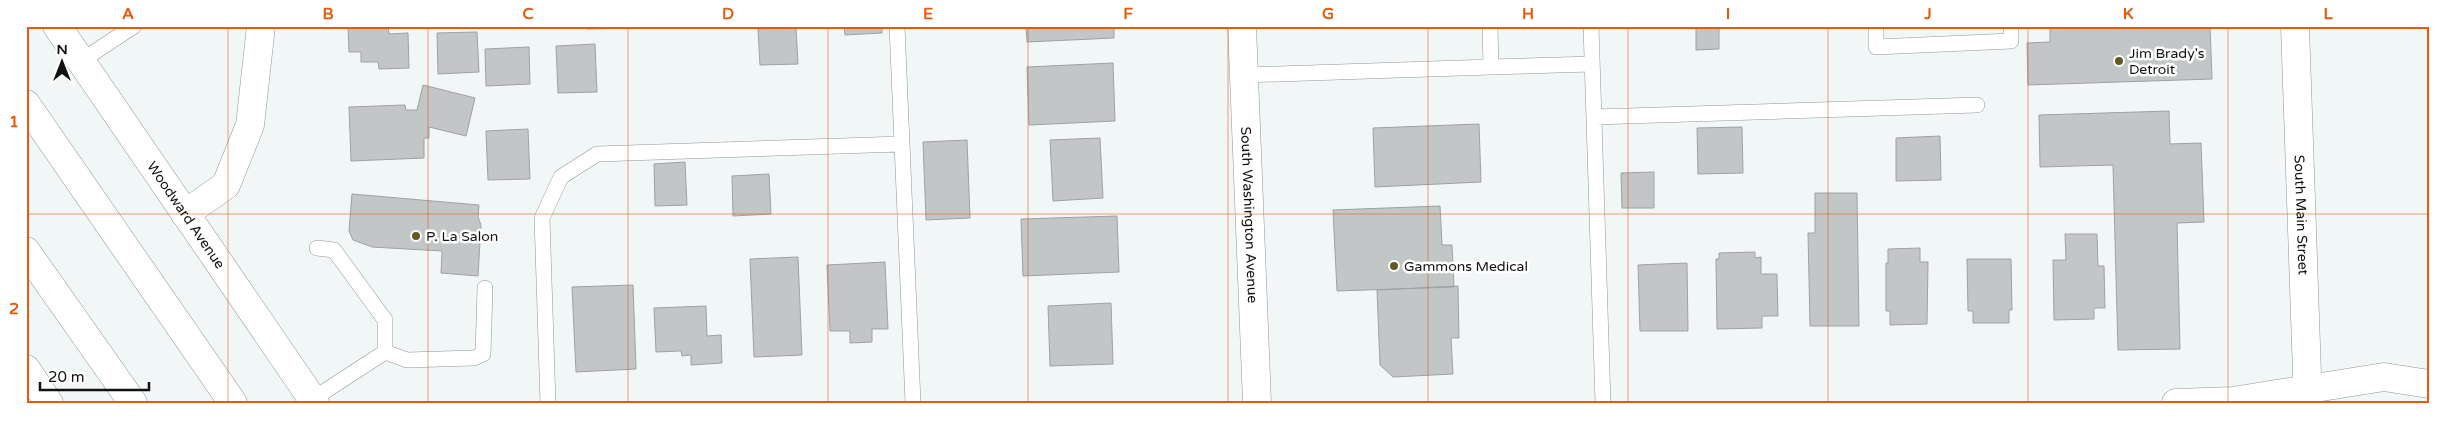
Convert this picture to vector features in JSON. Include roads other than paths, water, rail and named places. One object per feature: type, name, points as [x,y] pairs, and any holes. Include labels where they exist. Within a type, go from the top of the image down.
[{"type":"main road","name":"Woodward Avenue","points":[[57,26],[314,401]]},
{"type":"main road","points":[[185,214],[226,185],[250,125],[261,26]]},
{"type":"main road","name":"South Washington Avenue","points":[[1242,26],[1257,403]]},
{"type":"main road","name":"South Main Street","points":[[2295,26],[2308,396]]},
{"type":"main road","points":[[26,104],[233,403]]},
{"type":"main road","points":[[26,251],[133,403]]},
{"type":"main road","points":[[26,369],[49,403]]},
{"type":"main road","points":[[2176,403],[2308,396],[2384,377],[2429,384]]},
{"type":"lane","points":[[81,61],[134,26]]},
{"type":"lane","points":[[897,26],[913,403]]},
{"type":"lane","points":[[1490,26],[1491,67]]},
{"type":"lane","points":[[1591,26],[1603,403]]},
{"type":"lane","points":[[1876,26],[1876,47],[2011,41],[2011,26]]},
{"type":"lane","points":[[1244,75],[1592,64]]},
{"type":"lane","points":[[1594,117],[1977,105]]},
{"type":"lane","points":[[548,403],[542,218],[561,178],[597,154],[902,144]]},
{"type":"lane","points":[[317,248],[334,250],[385,320],[385,352]]},
{"type":"lane","points":[[385,352],[408,360],[474,358],[483,354],[485,288]]},
{"type":"lane","points":[[314,401],[385,352]]},
{"type":"place","name":"Jim Brady's Detroit","points":[[2119,61]]},
{"type":"place","name":"P. La Salon","points":[[416,236]]},
{"type":"place","name":"Gammons Medical","points":[[1394,266]]}]
